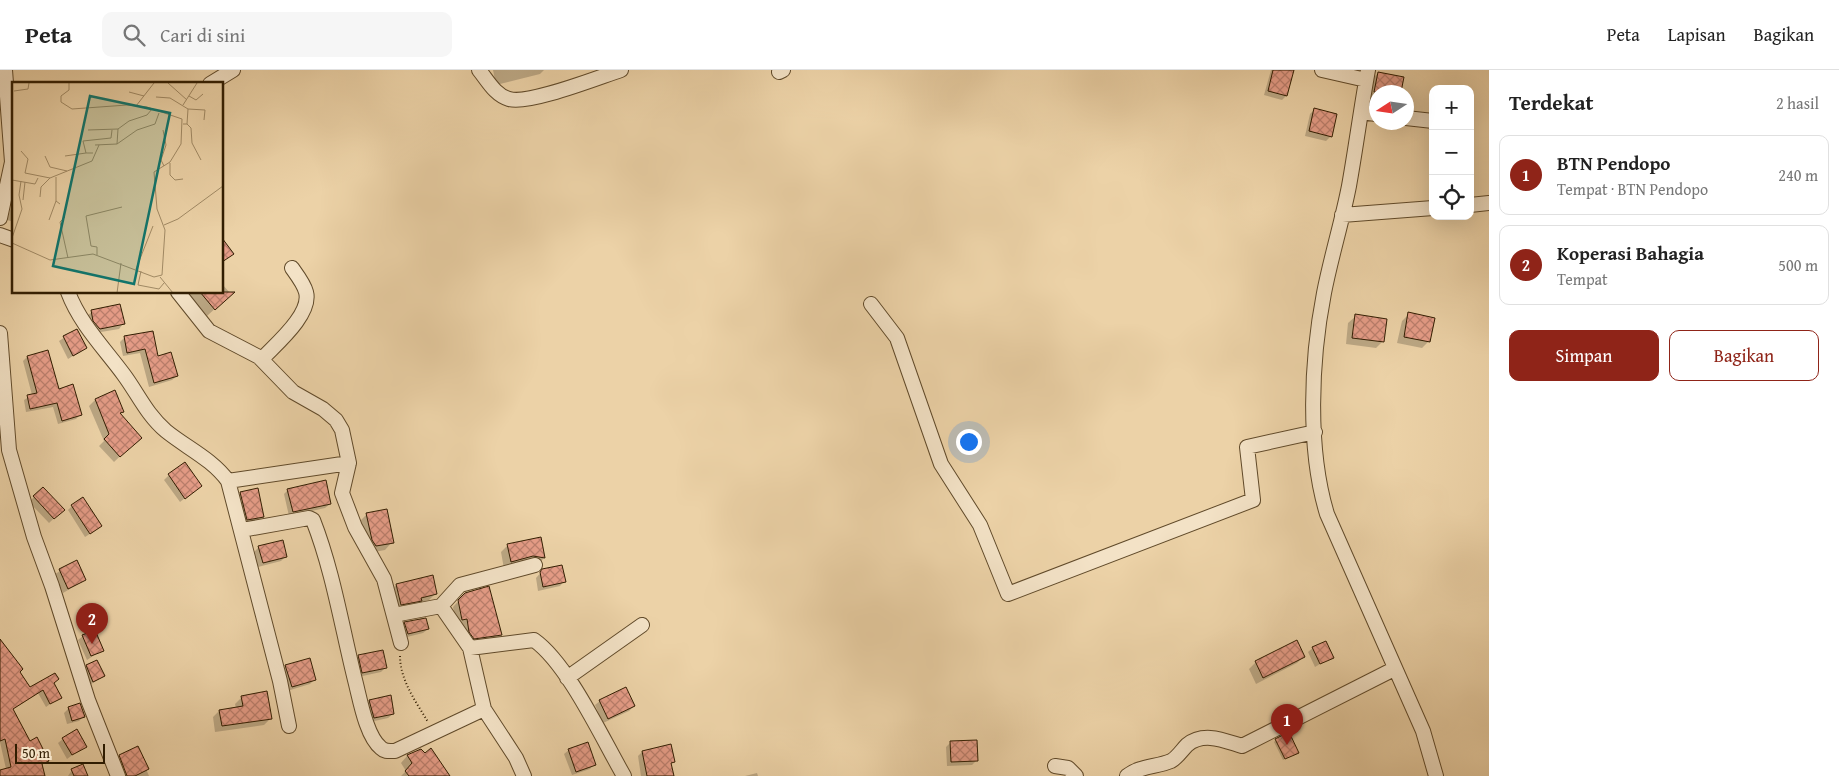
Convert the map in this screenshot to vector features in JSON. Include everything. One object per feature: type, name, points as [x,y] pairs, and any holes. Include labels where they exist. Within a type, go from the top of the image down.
[{"type":"street","points":[[4,70],[12,152]]},
{"type":"street","points":[[213,82],[233,70]]},
{"type":"street","points":[[479,70],[494,90],[510,100],[538,96],[621,70]]},
{"type":"street","points":[[1322,70],[1367,75],[1342,215],[1319,324],[1315,432],[1319,489],[1327,514],[1423,731],[1436,776]]},
{"type":"street","points":[[1361,112],[1369,113]]},
{"type":"street","points":[[1414,119],[1429,121]]},
{"type":"street","points":[[0,218],[12,166]]},
{"type":"street","points":[[1474,204],[1489,203]]},
{"type":"street","points":[[1342,215],[1429,208]]},
{"type":"street","points":[[0,235],[12,239]]},
{"type":"street","points":[[262,359],[293,326],[305,309],[307,301],[306,292],[292,268]]},
{"type":"street","points":[[69,294],[91,332],[126,377],[151,416],[165,430],[217,468],[228,481],[280,681],[289,726]]},
{"type":"street","points":[[180,294],[209,331],[262,359],[293,392],[323,409],[336,420],[342,430],[350,462],[342,493],[355,527],[376,560],[384,579],[401,643]]},
{"type":"street","points":[[871,304],[897,338],[941,464],[980,525],[1008,594],[1253,500],[1247,447],[1315,432]]},
{"type":"street","points":[[0,333],[1,377],[9,450],[25,509],[88,700],[118,776]]},
{"type":"street","points":[[228,481],[350,462]]},
{"type":"street","points":[[242,530],[309,518],[313,520],[326,563],[362,707],[372,735],[381,749],[386,752],[395,751],[484,709]]},
{"type":"street","points":[[394,615],[441,606],[460,585],[535,565]]},
{"type":"street","points":[[441,606],[470,648],[484,709],[516,758],[524,776]]},
{"type":"street","points":[[567,678],[642,626]]},
{"type":"street","points":[[470,648],[534,640],[567,678],[624,776]]},
{"type":"street","points":[[1127,776],[1133,772],[1172,760],[1190,742],[1200,738],[1218,739],[1242,746],[1394,669]]},
{"type":"street","points":[[1055,766],[1068,768],[1076,776]]},
{"type":"path","points":[[401,643],[403,674],[412,696],[436,733]]},
{"type":"building","points":[[1273,70],[1294,70],[1287,96],[1268,91]]},
{"type":"building","points":[[1378,72],[1404,77],[1402,85],[1375,85]]},
{"type":"building","points":[[1314,108],[1337,114],[1332,137],[1309,131]]},
{"type":"building","points":[[224,241],[234,254],[224,261]]},
{"type":"building","points":[[235,292],[215,310],[202,294]]},
{"type":"building","points":[[120,304],[125,324],[100,329],[93,321],[91,310]]},
{"type":"building","points":[[1408,312],[1435,318],[1430,342],[1404,337]]},
{"type":"building","points":[[1355,314],[1387,319],[1384,342],[1352,338]]},
{"type":"building","points":[[77,329],[87,348],[73,356],[63,336]]},
{"type":"building","points":[[153,331],[158,356],[171,352],[178,376],[154,383],[145,349],[127,353],[124,336]]},
{"type":"building","points":[[48,350],[59,389],[73,384],[82,415],[62,421],[57,403],[30,409],[27,395],[37,393],[27,356]]},
{"type":"building","points":[[115,390],[124,412],[120,413],[142,438],[120,457],[104,439],[109,434],[95,399]]},
{"type":"building","points":[[185,462],[202,486],[185,499],[168,474]]},
{"type":"building","points":[[326,480],[331,504],[293,512],[287,489]]},
{"type":"building","points":[[43,487],[65,510],[54,519],[33,496]]},
{"type":"building","points":[[258,488],[264,517],[247,520],[240,492]]},
{"type":"building","points":[[83,497],[102,526],[90,534],[71,505]]},
{"type":"building","points":[[387,509],[394,543],[376,546],[372,540],[366,513]]},
{"type":"building","points":[[541,537],[545,558],[533,556],[511,562],[507,544]]},
{"type":"building","points":[[283,540],[287,557],[263,563],[258,546]]},
{"type":"building","points":[[77,560],[86,580],[68,589],[59,569]]},
{"type":"building","points":[[562,565],[566,582],[543,587],[540,572],[542,569]]},
{"type":"building","points":[[433,575],[437,594],[421,598],[422,601],[401,605],[396,584]]},
{"type":"building","points":[[489,586],[502,635],[474,639],[469,632],[467,619],[462,620],[458,600],[465,593]]},
{"type":"building","points":[[426,618],[429,629],[408,634],[404,622]]},
{"type":"building","points":[[95,630],[104,651],[91,656],[82,635]]},
{"type":"building","points":[[0,639],[23,669],[20,672],[30,687],[55,673],[59,679],[54,683],[62,698],[50,704],[43,690],[13,709],[30,741],[37,737],[49,761],[42,764],[45,776],[0,776],[0,770],[11,767],[5,739],[0,741]]},
{"type":"building","points":[[1297,640],[1305,657],[1263,678],[1255,661]]},
{"type":"building","points":[[1326,641],[1334,658],[1320,664],[1312,647]]},
{"type":"building","points":[[383,650],[387,668],[362,673],[358,655]]},
{"type":"building","points":[[310,658],[316,680],[292,687],[285,665]]},
{"type":"building","points":[[97,660],[105,676],[93,682],[86,665]]},
{"type":"building","points":[[626,687],[635,706],[608,719],[599,700]]},
{"type":"building","points":[[267,691],[272,719],[222,726],[219,710],[243,706],[241,696]]},
{"type":"building","points":[[391,695],[394,714],[374,718],[369,700]]},
{"type":"building","points":[[80,703],[85,717],[72,721],[68,707]]},
{"type":"building","points":[[77,729],[87,747],[72,755],[62,738]]},
{"type":"building","points":[[1289,732],[1299,753],[1285,759],[1275,739]]},
{"type":"building","points":[[977,740],[978,761],[951,762],[950,741]]},
{"type":"building","points":[[588,742],[596,765],[576,772],[568,749]]},
{"type":"building","points":[[671,744],[675,762],[671,763],[674,776],[647,776],[642,751]]},
{"type":"building","points":[[138,746],[149,769],[135,776],[127,776],[119,755]]},
{"type":"building","points":[[431,748],[450,776],[409,776],[405,771],[412,763],[407,755],[421,749],[425,753]]},
{"type":"building","points":[[83,764],[88,776],[74,776],[71,769]]},
{"type":"place","name":"Koperasi Bahagia","points":[[92,644]]},
{"type":"place","name":"BTN Pendopo","points":[[1287,745]]}]
